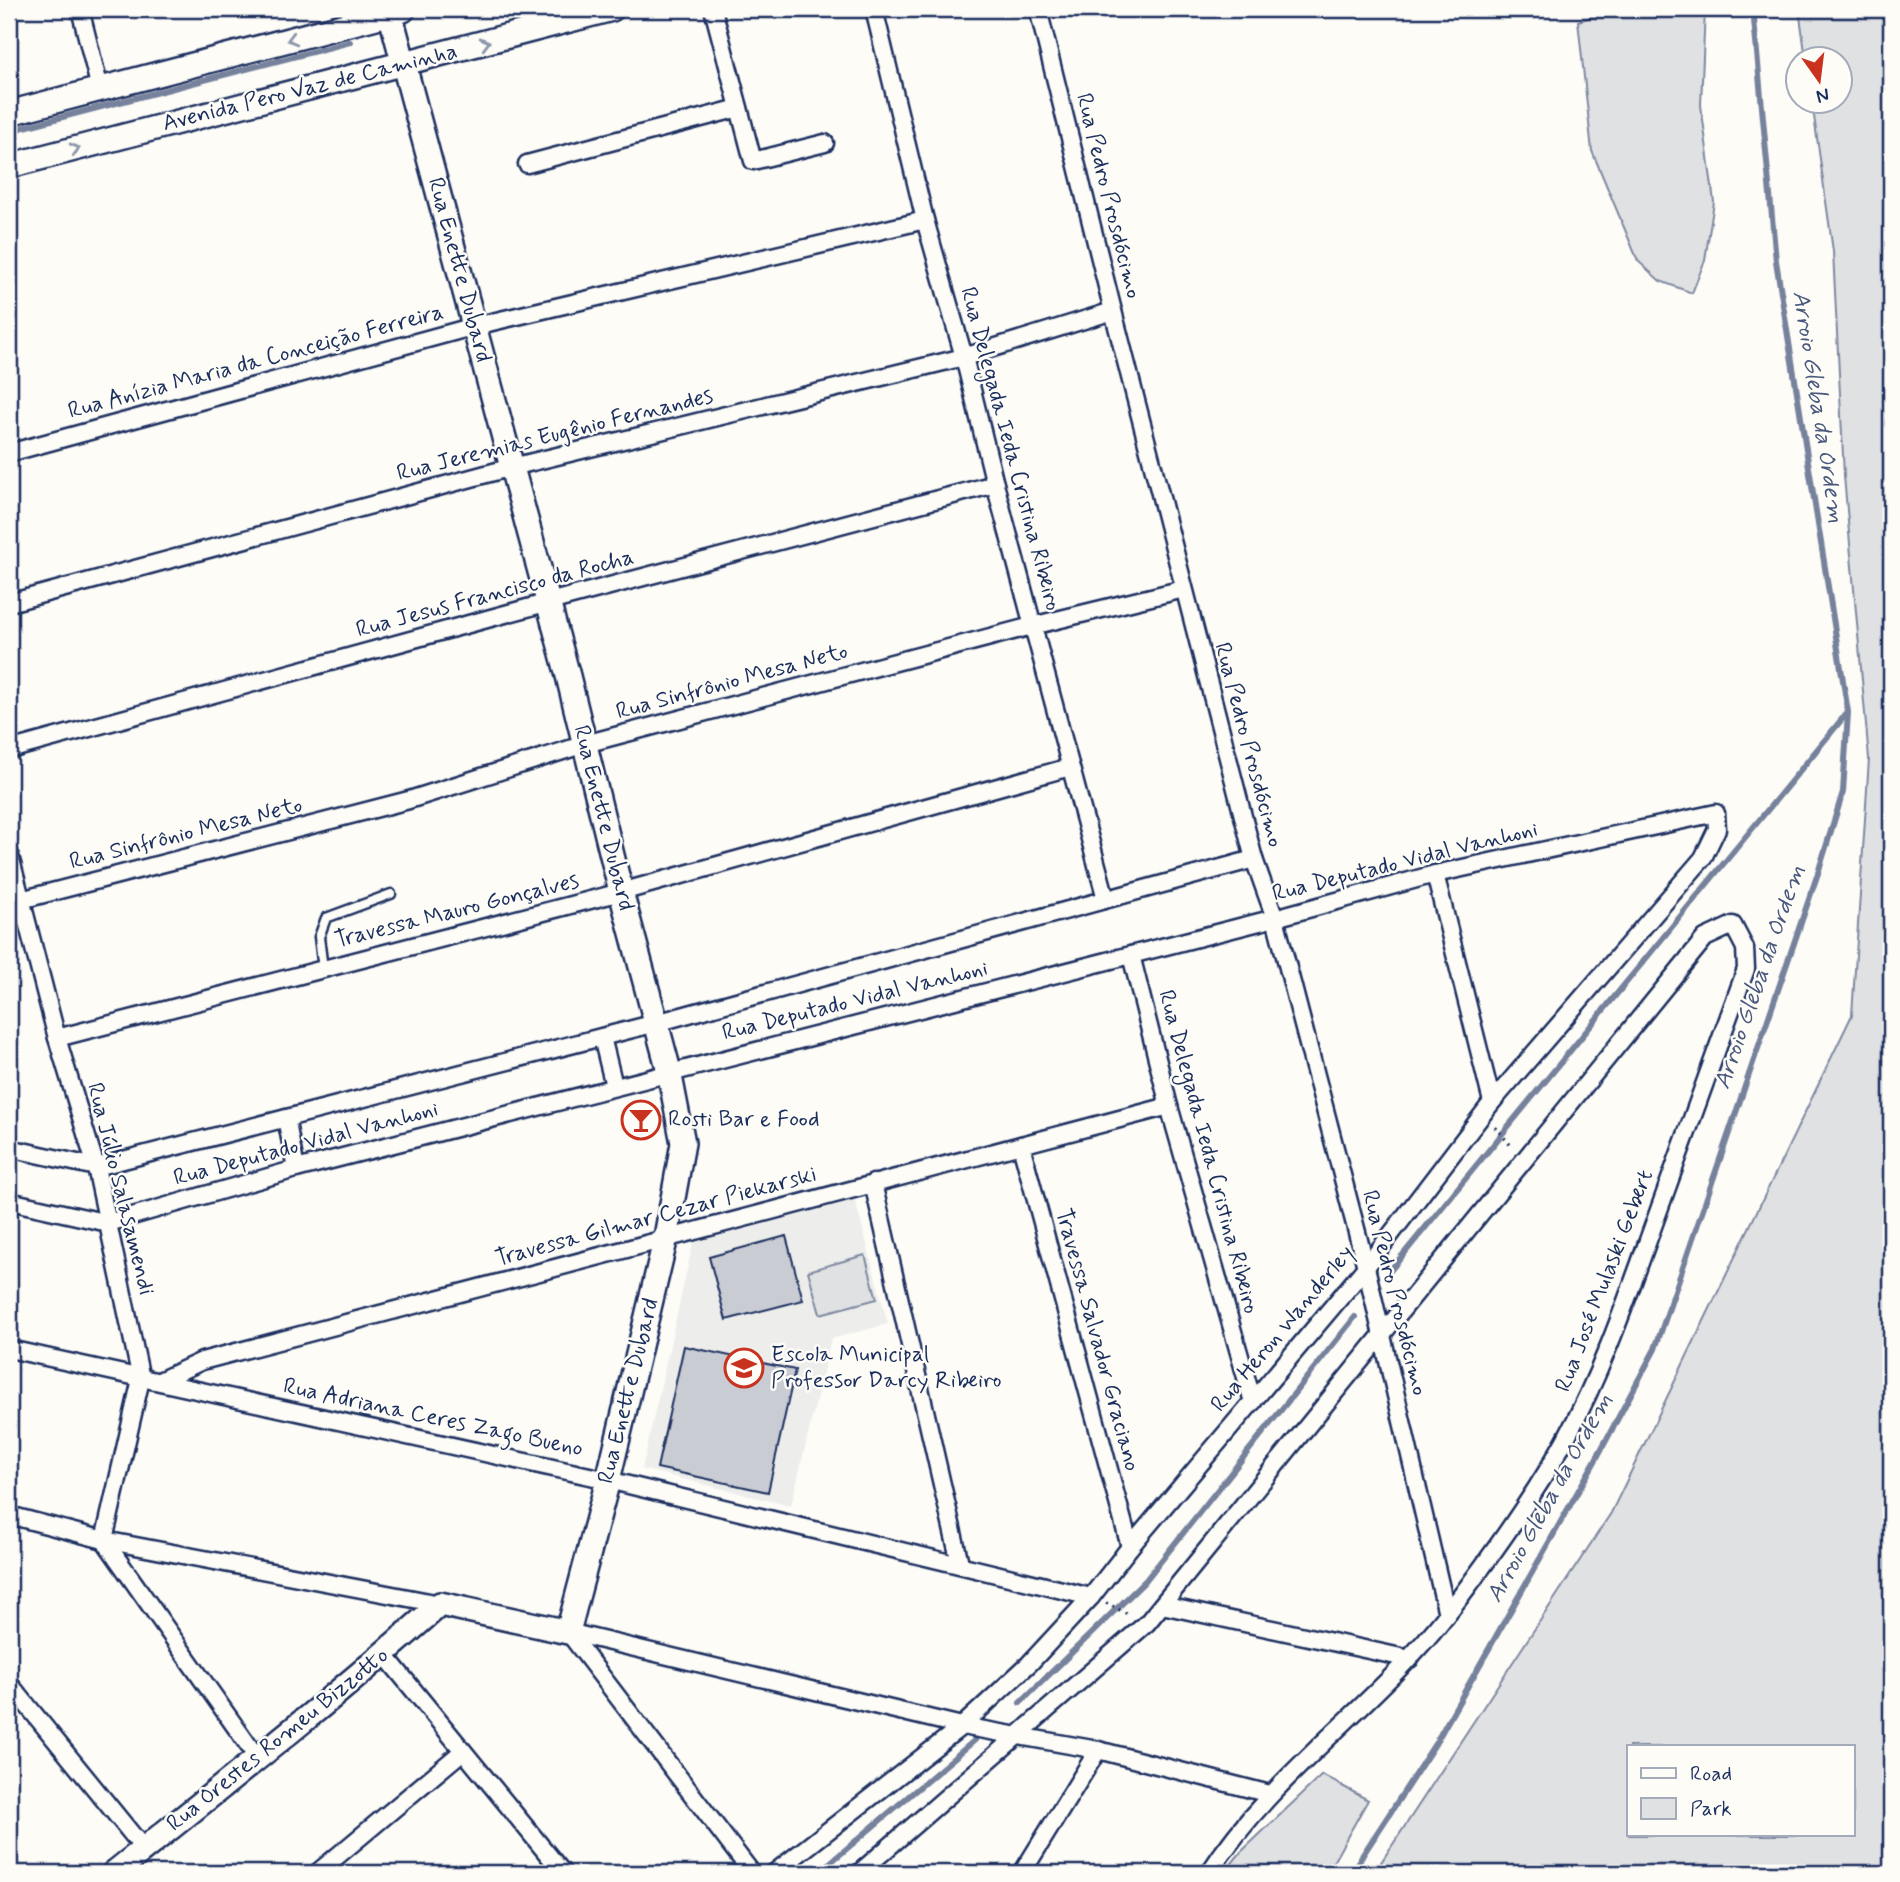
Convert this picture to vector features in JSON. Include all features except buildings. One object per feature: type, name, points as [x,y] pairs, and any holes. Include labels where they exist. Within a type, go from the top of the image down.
[{"type":"street","points":[[80,9],[100,89]]},
{"type":"street","name":"Avenida Pero Vaz de Caminha","points":[[9,166],[612,9]]},
{"type":"street","points":[[713,9],[753,160],[825,143]]},
{"type":"street","name":"Rua Delegada Ieda Cristina Ribeiro","points":[[874,9],[925,220],[964,357],[1032,626],[1106,899]]},
{"type":"street","name":"Rua Pedro Prosdócimo","points":[[1038,9],[1254,859],[1275,918],[1366,1267],[1447,1614]]},
{"type":"street","points":[[9,113],[395,10]]},
{"type":"street","name":"Rua Enette Dubard","points":[[395,10],[402,64],[549,602],[621,892],[669,1071],[683,1143],[666,1237],[608,1480],[568,1632]]},
{"type":"street","points":[[527,164],[739,108]]},
{"type":"street","name":"Rua Anízia Maria da Conceição Ferreira","points":[[9,453],[475,326],[925,220]]},
{"type":"street","name":"Rua Jeremias Eugênio Fernandes","points":[[9,603],[512,467],[964,357],[1113,311]]},
{"type":"street","name":"Rua Jesus Francisco da Rocha","points":[[9,750],[549,602],[995,484]]},
{"type":"street","name":"Rua Sinfrônio Mesa Neto","points":[[15,901],[409,800],[585,744],[1032,626],[1184,589]]},
{"type":"street","name":"Travessa Mauro Gonçalves","points":[[57,1038],[621,892],[1070,767]]},
{"type":"street","name":"Rua Deputado Vidal Vanhoni","points":[[9,1201],[108,1223],[296,1168],[1275,918],[1435,874],[1716,813]]},
{"type":"street","name":"Rua Heron Wanderley","points":[[774,1873],[962,1726],[1097,1599],[1130,1547],[1366,1267],[1492,1102],[1703,858],[1717,829],[1716,813]]},
{"type":"street","name":"Rua Júlio Salasamendi","points":[[9,852],[15,901],[96,1167],[141,1379],[104,1540]]},
{"type":"street","name":"Rua Deputado Vidal Vanhoni","points":[[9,1148],[96,1167],[656,1023],[1254,859]]},
{"type":"street","points":[[1435,874],[1492,1102]]},
{"type":"street","name":"Rua José Mulaski Gebert","points":[[1209,1873],[1221,1854],[1270,1794],[1410,1659],[1447,1614],[1502,1540],[1565,1440],[1612,1340],[1746,969],[1745,948],[1733,925],[1705,938],[1527,1160],[1381,1335]]},
{"type":"street","name":"Rua Delegada Ieda Cristina Ribeiro","points":[[1131,955],[1169,1106],[1253,1402]]},
{"type":"street","points":[[602,1037],[614,1086]]},
{"type":"street","name":"Travessa Gilmar Cezar Piekarski","points":[[159,1381],[202,1362],[1169,1106]]},
{"type":"street","points":[[285,1118],[296,1168]]},
{"type":"street","name":"Travessa Salvador Graciano","points":[[1021,1145],[1130,1547]]},
{"type":"street","points":[[873,1183],[960,1563]]},
{"type":"street","points":[[859,1873],[1147,1623],[1381,1335]]},
{"type":"street","name":"Rua Adriana Ceres Zago Bueno","points":[[9,1349],[608,1480],[960,1563],[1097,1599]]},
{"type":"street","points":[[9,1516],[104,1540],[440,1604],[568,1632],[962,1726],[1098,1750],[1270,1794]]},
{"type":"street","points":[[104,1540],[258,1759]]},
{"type":"street","name":"Rua Orestes Romeu Bizzotto","points":[[114,1873],[258,1759],[440,1604]]},
{"type":"street","points":[[1162,1605],[1410,1659]]},
{"type":"street","points":[[568,1632],[752,1873]]},
{"type":"street","points":[[384,1654],[559,1872]]},
{"type":"street","points":[[9,1683],[144,1849]]},
{"type":"street","points":[[1022,1873],[1098,1750]]},
{"type":"street","points":[[317,1873],[463,1751]]},
{"type":"lane","points":[[323,969],[319,937],[326,918],[391,894]]},
{"type":"path","points":[[1489,1121],[1515,1151]]},
{"type":"path","points":[[1097,1599],[1136,1618]]},
{"type":"shaded area","name":"Escola Municipal Professor Darcy Ribeiro","points":[[855,1200],[888,1324],[831,1339],[791,1506],[642,1469],[693,1243]]},
{"type":"green space","points":[[1618,9],[1705,9],[1701,105],[1714,202],[1705,260],[1692,293],[1660,281],[1638,261],[1592,151],[1578,21]]},
{"type":"green space","points":[[1799,9],[1891,9],[1891,1873],[1374,1873],[1611,1513],[1852,1015],[1869,759],[1844,476],[1833,251],[1814,116],[1854,116],[1854,46],[1804,46]]},
{"type":"green space","points":[[865,1255],[877,1299],[820,1314],[808,1271]]},
{"type":"green space","points":[[1322,1775],[1368,1800],[1327,1873],[1224,1873],[1241,1852]]},
{"type":"waterway","name":"Arroio Gleba da Ordem","points":[[1351,1873],[1435,1744],[1594,1463],[1655,1349],[1818,873],[1843,792],[1848,712],[1776,261],[1753,9]]},
{"type":"waterway","points":[[9,131],[350,42]]},
{"type":"waterway","points":[[1389,1272],[1847,713]]},
{"type":"waterway","points":[[1020,1703],[1145,1581],[1355,1317]]},
{"type":"waterway","points":[[818,1873],[975,1740]]},
{"type":"place","name":"Rosti Bar e Food","points":[[641,1120]]},
{"type":"place","name":"Escola Municipal Professor Darcy Ribeiro","points":[[744,1368]]}]
